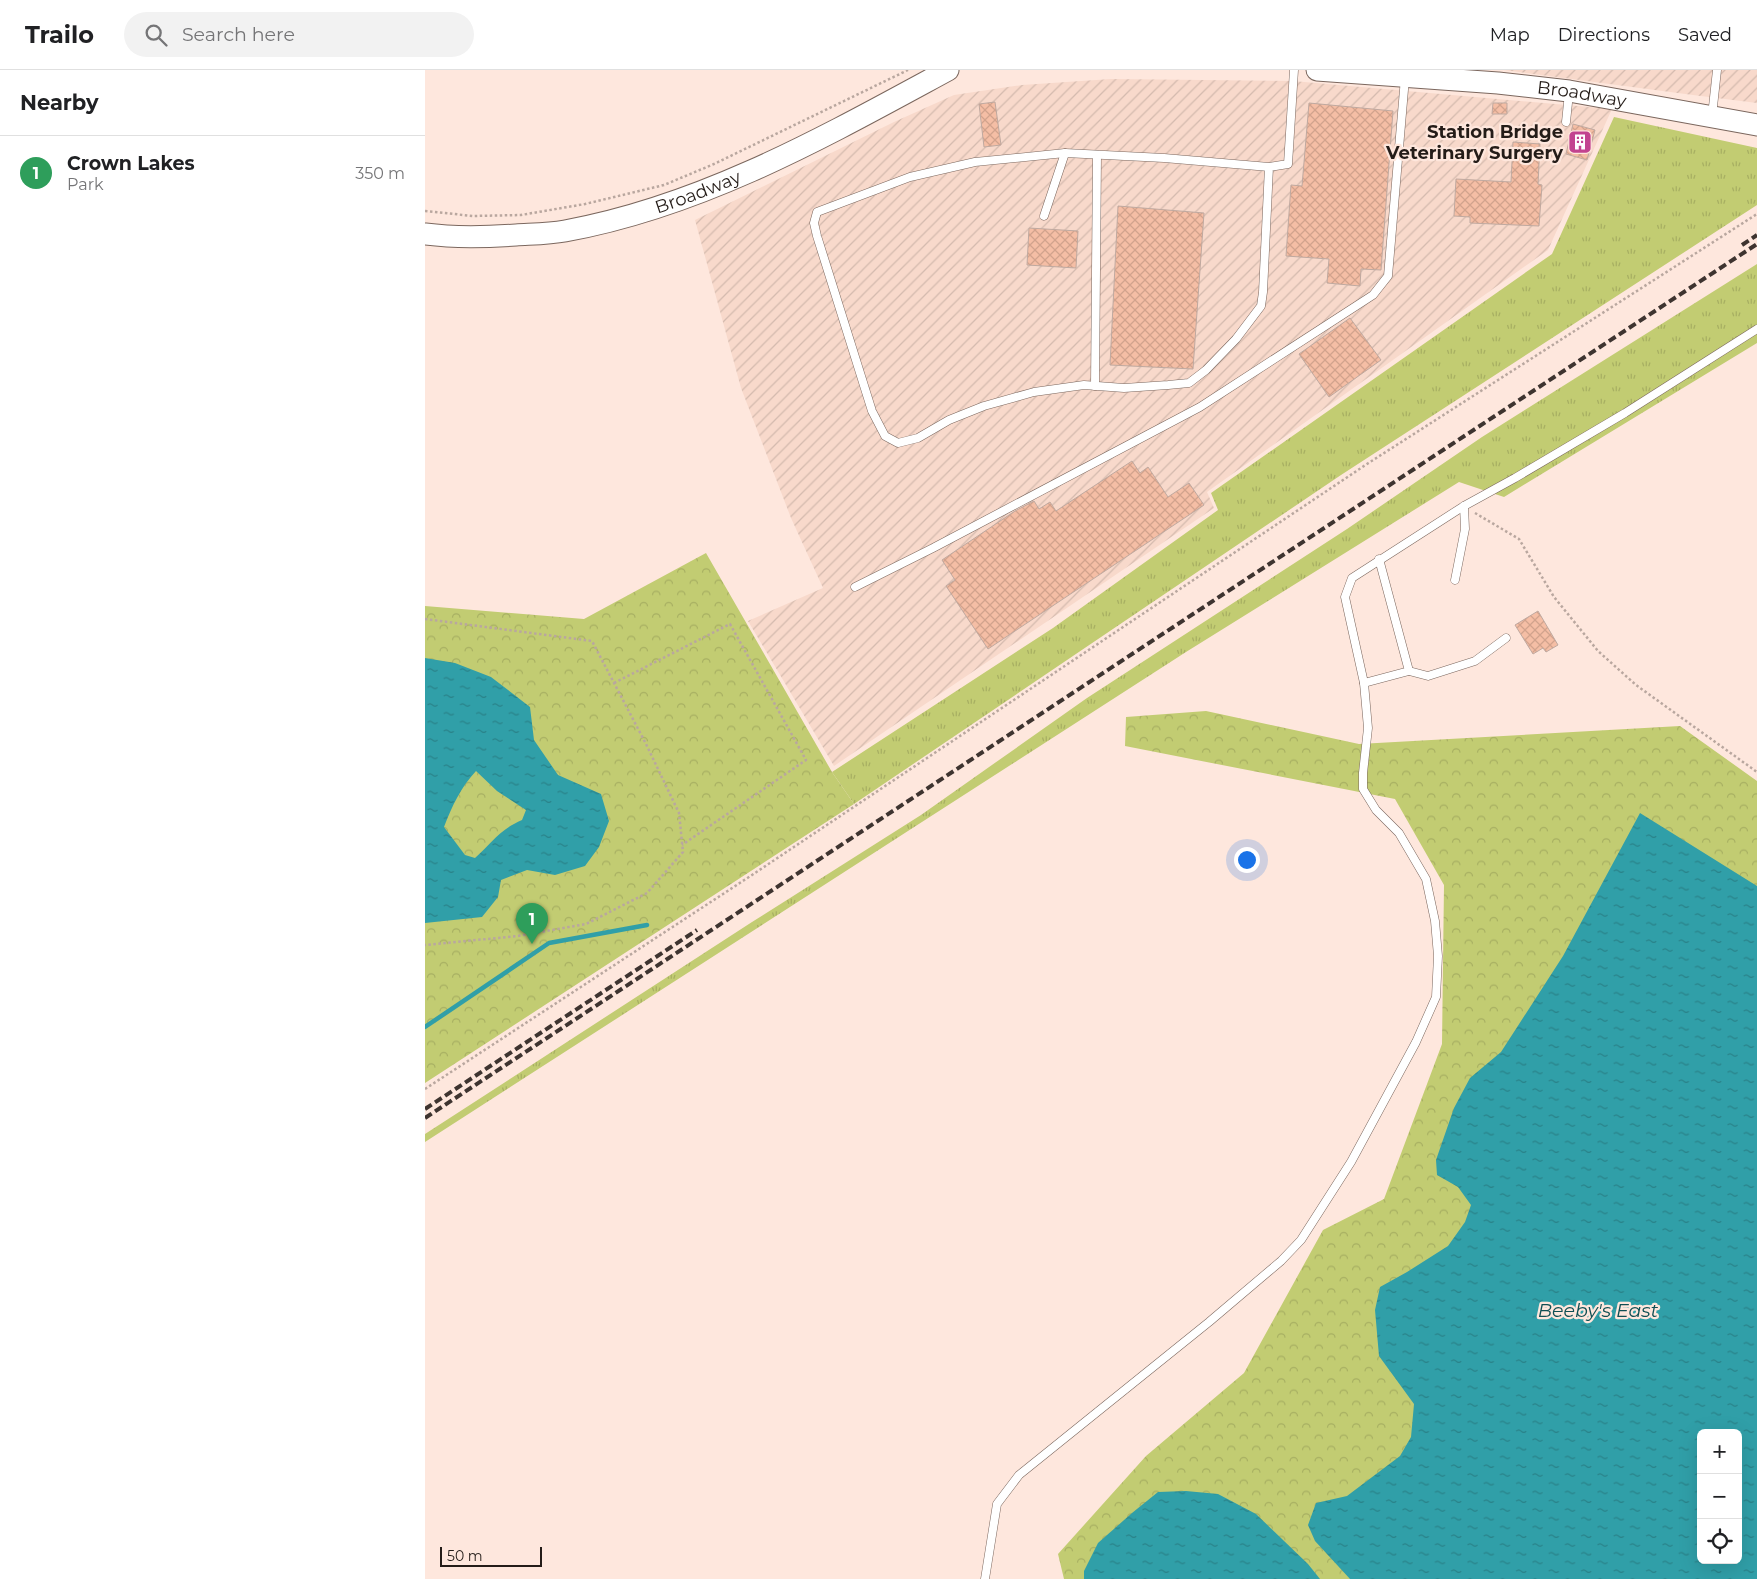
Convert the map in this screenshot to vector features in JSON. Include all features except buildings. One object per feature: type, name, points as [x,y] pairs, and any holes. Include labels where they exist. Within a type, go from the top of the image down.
[{"type":"main road","name":"Broadway","points":[[425,234],[443,236],[498,236],[563,232],[619,219],[677,202],[747,174],[803,147],[948,70]]},
{"type":"main road","name":"Broadway","points":[[1317,70],[1405,76],[1453,75],[1498,83],[1569,91],[1757,125]]},
{"type":"lane","points":[[1269,167],[1261,306],[1236,339],[1206,370],[1189,382],[1124,388],[1084,385],[1034,392],[984,406],[949,420],[918,438],[898,443],[885,436],[872,411],[814,223],[817,212],[910,177],[975,162],[1065,154],[1269,167],[1288,164],[1294,70]]},
{"type":"lane","points":[[1713,116],[1717,70]]},
{"type":"lane","points":[[855,587],[933,548],[1199,407],[1373,294],[1389,276],[1405,76]]},
{"type":"lane","points":[[1566,122],[1569,91]]},
{"type":"lane","points":[[1044,216],[1065,154]]},
{"type":"lane","points":[[1095,386],[1097,155]]},
{"type":"lane","points":[[985,1579],[997,1504],[1019,1475],[1281,1262],[1301,1240],[1351,1162],[1416,1042],[1436,997],[1438,956],[1435,921],[1426,879],[1399,834],[1376,810],[1363,789],[1368,728],[1364,683],[1345,597],[1352,578],[1464,506],[1617,418],[1757,329]]},
{"type":"lane","points":[[1455,580],[1465,528],[1464,506]]},
{"type":"lane","points":[[1379,559],[1409,671]]},
{"type":"lane","points":[[1364,683],[1409,671],[1428,676],[1475,661],[1506,638]]},
{"type":"path","points":[[425,211],[473,216],[521,215],[585,204],[664,185],[714,164],[908,70]]},
{"type":"path","points":[[425,1089],[851,809],[1367,464],[1757,214]]},
{"type":"path","points":[[1464,506],[1519,539],[1554,597],[1598,651],[1629,680],[1757,772]]},
{"type":"path","points":[[425,619],[593,640],[679,813],[683,852],[647,893],[586,924],[518,936],[425,945]]},
{"type":"path","points":[[614,683],[731,624],[806,760],[682,845]]},
{"type":"shaded area","points":[[1504,70],[1757,70],[1757,103],[1693,95]]},
{"type":"shaded area","points":[[1111,79],[1293,81],[1612,109],[1548,250],[1207,492],[1214,508],[834,766],[748,621],[823,588],[791,518],[741,388],[695,220],[894,122],[954,95],[1022,85]]},
{"type":"green space","points":[[1614,117],[1757,148],[1757,205],[1341,475],[854,804],[832,772],[1053,628],[1218,510],[1211,493],[1552,254]]},
{"type":"green space","points":[[1757,264],[1757,343],[1504,497],[1459,482],[1186,652],[425,1142],[425,1134],[921,815],[1087,698],[1347,529],[1482,437]]},
{"type":"green space","points":[[706,553],[832,772],[854,804],[425,1083],[425,606],[584,619]]},
{"type":"green space","points":[[1206,711],[1359,744],[1680,726],[1757,781],[1757,1579],[1064,1579],[1058,1554],[1146,1456],[1244,1373],[1323,1230],[1384,1199],[1442,1044],[1444,885],[1395,799],[1125,746],[1126,717]]},
{"type":"water","points":[[425,658],[455,663],[491,677],[530,707],[534,740],[558,775],[601,794],[609,821],[599,847],[585,866],[555,875],[527,870],[501,880],[498,897],[482,917],[425,923]],"holes":[[[476,771],[497,791],[526,810],[522,820],[502,832],[475,858],[465,855],[444,827],[454,804],[461,790]]]},
{"type":"water","name":"Beeby's East","points":[[1640,813],[1757,886],[1757,1579],[1350,1579],[1315,1541],[1308,1525],[1316,1503],[1347,1496],[1400,1456],[1411,1437],[1414,1404],[1379,1356],[1375,1310],[1380,1287],[1448,1246],[1465,1222],[1471,1205],[1458,1187],[1437,1175],[1436,1160],[1454,1108],[1470,1078],[1501,1052],[1563,956]]},
{"type":"water","points":[[1186,1491],[1218,1494],[1256,1514],[1308,1564],[1320,1579],[1084,1579],[1084,1571],[1098,1543],[1132,1513],[1158,1492]]},
{"type":"waterway","points":[[425,1027],[549,943],[647,925]]},
{"type":"railway","points":[[1742,245],[1757,235]]},
{"type":"railway","points":[[425,1118],[1757,244]]},
{"type":"railway","points":[[425,1109],[697,930]]},
{"type":"place","name":"Station Bridge Veterinary Surgery","points":[[1580,142]]},
{"type":"place","name":"Crown Lakes","points":[[532,944]]}]
